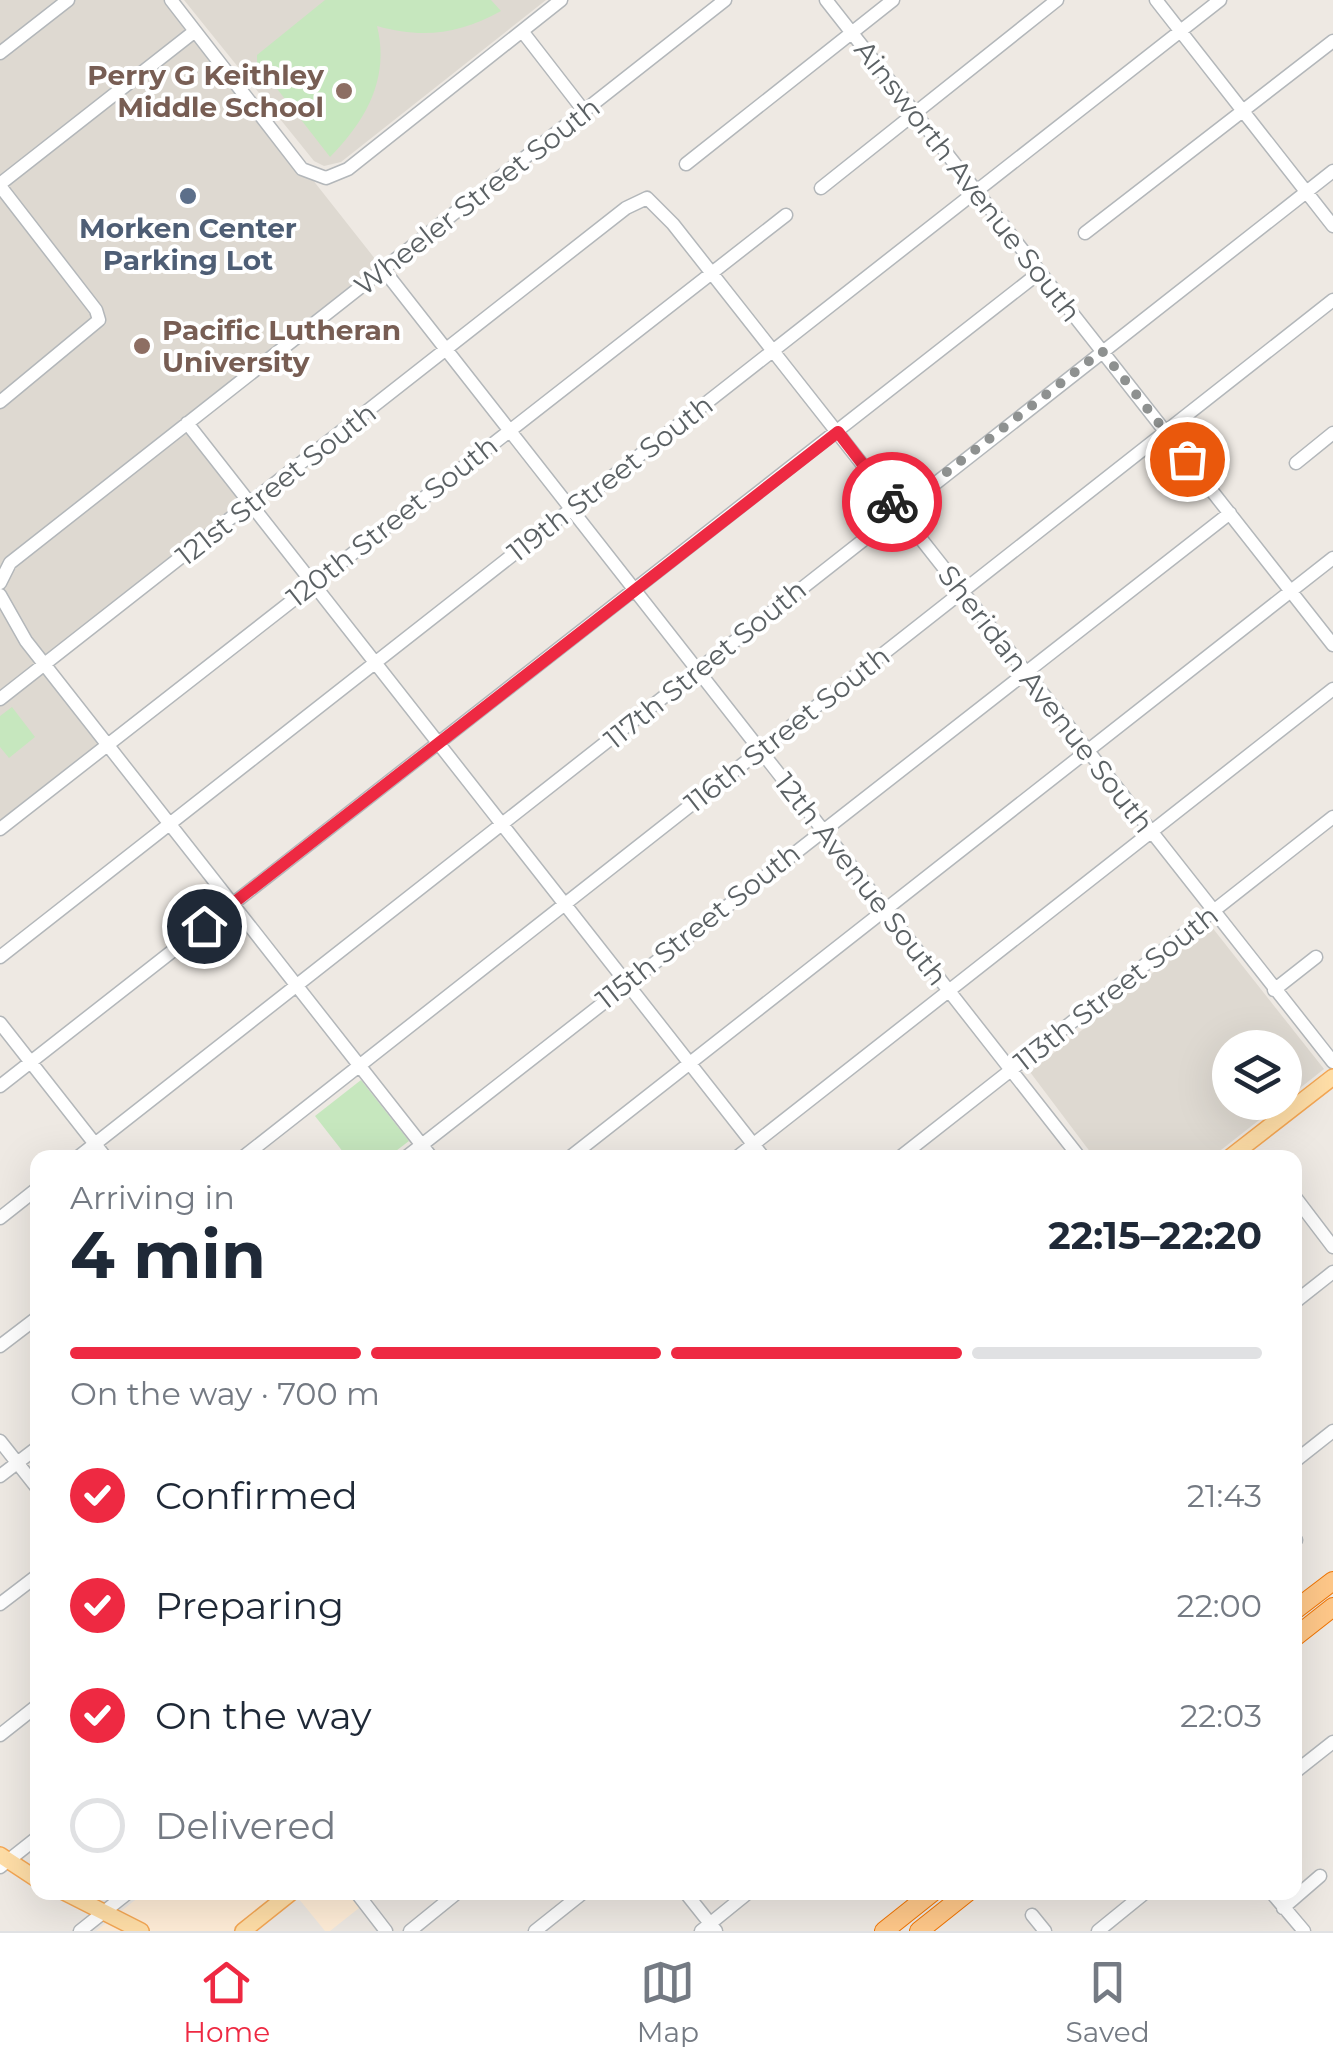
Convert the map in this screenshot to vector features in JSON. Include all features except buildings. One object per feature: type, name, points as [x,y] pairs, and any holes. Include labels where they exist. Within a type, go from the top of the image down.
[{"type":"highway","points":[[1302,1605],[1333,1581]]},
{"type":"highway","points":[[1302,1631],[1333,1607]]},
{"type":"highway","points":[[884,1931],[924,1900]]},
{"type":"highway","points":[[919,1931],[958,1900]]},
{"type":"main road","points":[[1239,1150],[1333,1077]]},
{"type":"main road","points":[[2,1861],[30,1876]]},
{"type":"main road","points":[[80,1900],[140,1931]]},
{"type":"main road","points":[[243,1931],[282,1900]]},
{"type":"street","points":[[0,53],[68,0]]},
{"type":"street","points":[[170,0],[302,169],[326,178],[348,169],[561,0]]},
{"type":"street","name":"Wheeler Street South","points":[[0,583],[10,563],[725,0]]},
{"type":"street","name":"Ainsworth Avenue South","points":[[826,0],[1333,645]]},
{"type":"street","points":[[686,164],[893,0]]},
{"type":"street","points":[[821,188],[1057,0]]},
{"type":"street","points":[[1156,0],[1333,226]]},
{"type":"street","name":"119th Street South","points":[[0,957],[1220,0]]},
{"type":"street","points":[[522,31],[584,111]]},
{"type":"street","points":[[0,402],[99,320],[96,310],[0,185],[195,32]]},
{"type":"street","points":[[1085,233],[1333,41]]},
{"type":"street","name":"117th Street South","points":[[87,1150],[1333,170]]},
{"type":"street","name":"Sheridan Avenue South","points":[[647,198],[773,350],[1333,1062]]},
{"type":"street","name":"121st Street South","points":[[0,699],[626,208],[647,198]]},
{"type":"street","name":"120th Street South","points":[[0,829],[786,215]]},
{"type":"street","name":"12th Avenue South","points":[[382,270],[1012,1070],[1070,1150]]},
{"type":"street","points":[[0,1086],[1040,272]]},
{"type":"street","name":"116th Street South","points":[[252,1150],[1333,300]]},
{"type":"street","points":[[187,423],[758,1150]]},
{"type":"street","points":[[1296,463],[1333,433]]},
{"type":"street","name":"115th Street South","points":[[415,1150],[1230,514]]},
{"type":"street","points":[[579,1150],[1333,558]]},
{"type":"street","points":[[0,595],[12,621],[45,664],[426,1150]]},
{"type":"street","points":[[746,1150],[1333,689]]},
{"type":"street","name":"113th Street South","points":[[909,1150],[1333,817]]},
{"type":"street","points":[[1274,990],[1316,957]]},
{"type":"street","points":[[0,1023],[100,1150]]},
{"type":"street","points":[[0,1218],[30,1194]]},
{"type":"street","points":[[1302,1206],[1333,1247]]},
{"type":"street","points":[[1302,1296],[1333,1272]]},
{"type":"street","points":[[0,1346],[30,1323]]},
{"type":"street","points":[[1302,1455],[1333,1431]]},
{"type":"street","points":[[0,1441],[30,1478]]},
{"type":"street","points":[[0,1476],[30,1453]]},
{"type":"street","points":[[0,1604],[30,1580]]},
{"type":"street","points":[[0,1735],[30,1711]]},
{"type":"street","points":[[1302,1766],[1328,1746],[1333,1764]]},
{"type":"street","points":[[2,1861],[30,1842]]},
{"type":"street","points":[[1302,1892],[1320,1876]]},
{"type":"street","points":[[80,1931],[119,1900]]},
{"type":"street","points":[[362,1900],[386,1931]]},
{"type":"street","points":[[410,1931],[448,1900]]},
{"type":"street","points":[[535,1931],[574,1900]]},
{"type":"street","points":[[691,1900],[709,1928],[739,1900]]},
{"type":"street","points":[[1098,1931],[1136,1900]]},
{"type":"street","points":[[1276,1900],[1299,1930]]},
{"type":"street","points":[[1283,1908],[1292,1900]]},
{"type":"street","points":[[1032,1915],[1044,1931]]},
{"type":"shaded area","name":"Pacific Lutheran University","points":[[0,0],[171,0],[383,269],[187,423],[250,503],[45,664],[101,742],[0,822]]},
{"type":"shaded area","name":"Perry G Keithley Middle School","points":[[184,0],[546,0],[341,162],[324,166],[314,161]]},
{"type":"shaded area","points":[[1211,926],[1293,1030],[1212,1030],[1212,1120],[1259,1120],[1221,1150],[1089,1150],[1030,1072]]},
{"type":"shaded area","points":[[1302,1041],[1324,1069],[1302,1086]]},
{"type":"shaded area","points":[[135,1900],[271,1900],[232,1931],[96,1931]]},
{"type":"shaded area","points":[[300,1900],[369,1900],[330,1931],[325,1931]]},
{"type":"green space","points":[[325,0],[491,0],[501,11],[470,25],[440,32],[377,26],[380,63],[372,98],[354,129],[330,157],[257,63],[257,55]]},
{"type":"green space","points":[[12,707],[35,737],[9,758],[0,747],[0,716]]},
{"type":"green space","points":[[361,1080],[409,1141],[397,1150],[342,1150],[315,1116]]},
{"type":"way so far","points":[[892,502],[898,510],[1102,351],[1187,459]]},
{"type":"place","name":"Perry G Keithley Middle School","points":[[344,91]]},
{"type":"place","name":"Morken Center Parking Lot","points":[[188,196]]},
{"type":"place","name":"Pacific Lutheran University","points":[[142,346]]},
{"type":"route","points":[[204,926],[838,432],[892,502]]}]
